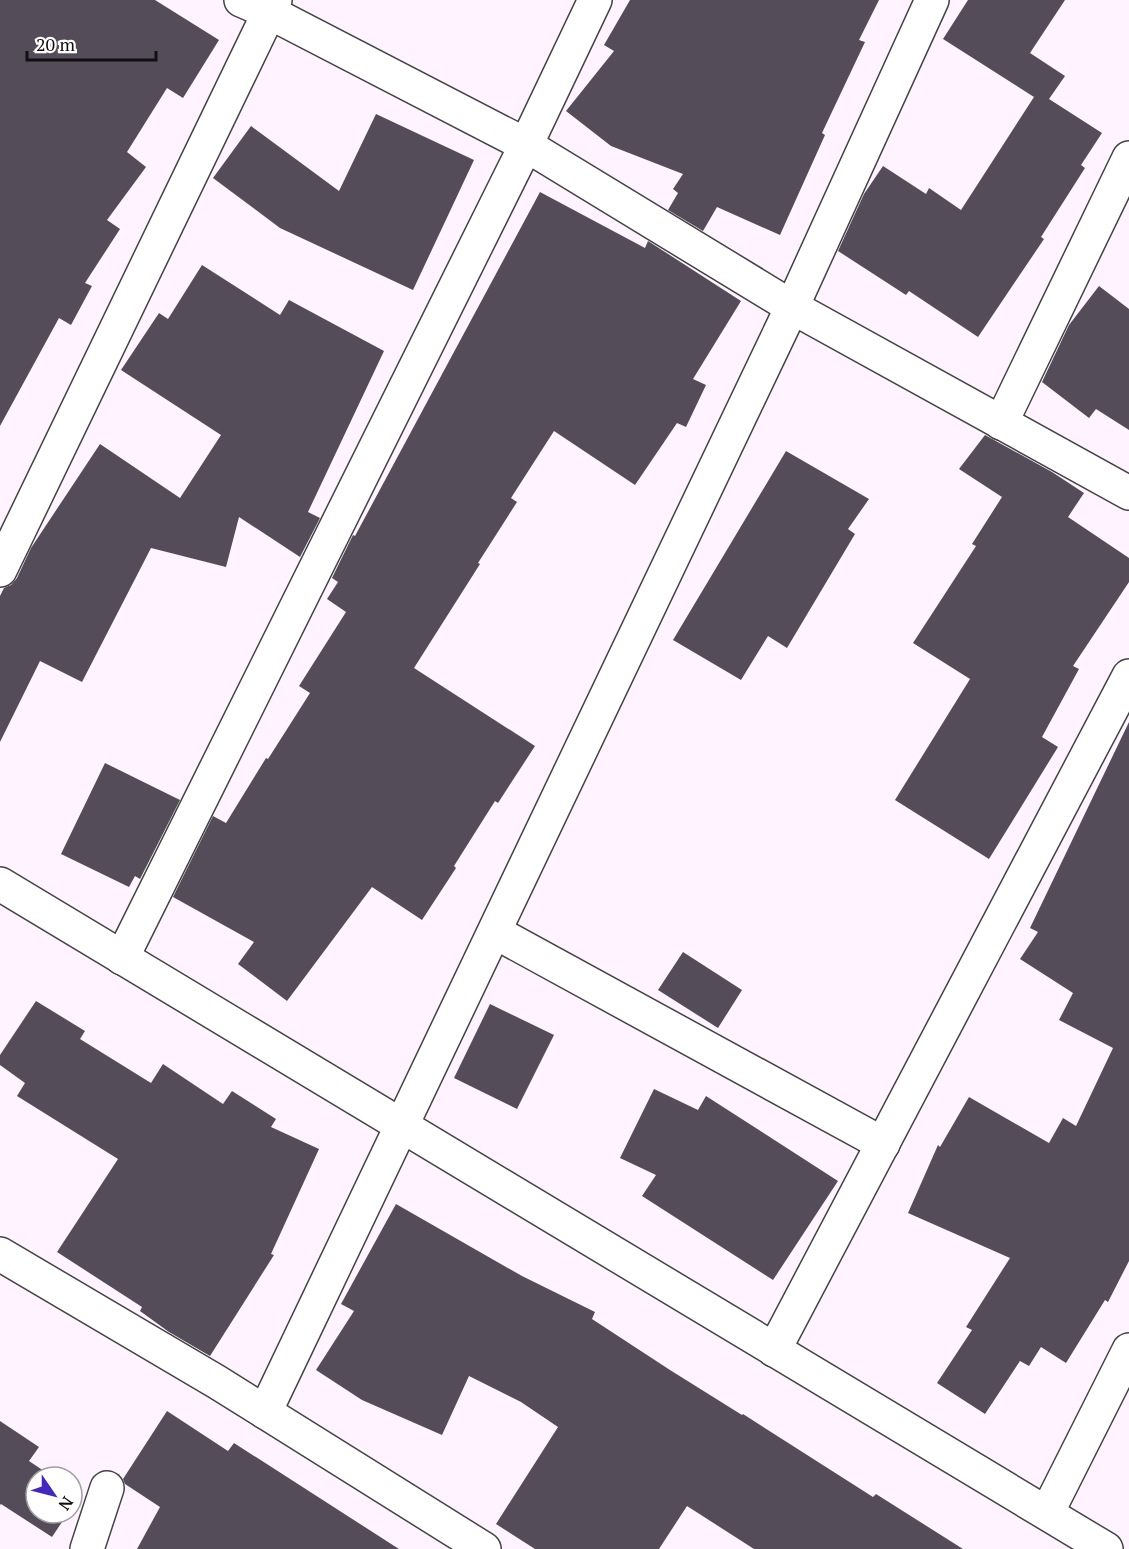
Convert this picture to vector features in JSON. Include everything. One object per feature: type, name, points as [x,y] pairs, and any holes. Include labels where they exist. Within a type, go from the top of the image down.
[{"type":"street","points":[[122,958],[526,145],[595,0]]},
{"type":"street","points":[[265,1412],[792,307],[932,0]]},
{"type":"street","points":[[0,570],[262,4],[526,145],[792,307],[1129,493]]},
{"type":"street","points":[[1001,423],[1129,158]]},
{"type":"street","points":[[774,1350],[1129,676]]},
{"type":"street","points":[[0,884],[1106,1549]]},
{"type":"street","points":[[495,932],[883,1144]]},
{"type":"street","points":[[0,1254],[265,1412],[443,1538],[484,1549]]},
{"type":"street","points":[[1047,1514],[1129,1350]]},
{"type":"street","points":[[87,1549],[107,1488]]},
{"type":"building","points":[[0,0],[155,0],[219,40],[183,98],[167,88],[127,152],[146,167],[107,220],[120,229],[85,283],[92,286],[71,325],[59,318],[0,426]]},
{"type":"building","points":[[630,0],[879,0],[859,40],[865,42],[822,133],[825,135],[780,235],[717,207],[703,231],[668,210],[678,193],[673,189],[683,174],[611,146],[566,111],[614,51],[604,45]]},
{"type":"building","points":[[968,0],[1065,0],[1030,53],[1065,76],[1049,99],[1102,133],[1081,165],[1085,168],[1041,237],[1044,239],[978,337],[909,291],[906,295],[838,251],[864,194],[883,166],[926,194],[929,188],[961,210],[1034,97],[943,39]]},
{"type":"building","points":[[376,114],[474,160],[413,290],[280,228],[213,178],[251,126],[339,191]]},
{"type":"building","points":[[540,192],[645,248],[648,241],[741,301],[693,379],[706,385],[686,427],[677,423],[635,485],[554,431],[511,498],[517,502],[414,668],[535,746],[498,803],[495,801],[422,920],[372,887],[287,1001],[238,964],[254,942],[173,897],[213,816],[226,823],[310,693],[299,686],[346,612],[327,599],[338,582],[332,578],[353,535],[355,536]]},
{"type":"building","points":[[202,265],[280,315],[289,300],[384,351],[308,512],[320,518],[300,557],[239,517],[226,567],[151,548],[82,682],[40,661],[0,742],[0,596],[4,588],[11,585],[17,578],[31,548],[100,444],[180,498],[221,435],[121,370],[159,313],[168,319]]},
{"type":"building","points":[[1099,286],[1129,309],[1129,430],[1096,409],[1089,418],[1042,382],[1069,325]]},
{"type":"building","points":[[985,435],[1052,472],[1084,493],[1068,517],[1129,558],[1129,582],[1073,666],[1079,669],[1042,737],[1058,747],[989,859],[895,800],[970,679],[913,643],[976,546],[972,544],[1002,497],[959,469]]},
{"type":"building","points":[[786,451],[869,499],[848,529],[855,534],[787,648],[768,636],[741,680],[673,640]]},
{"type":"building","points":[[1129,722],[1129,1261],[1108,1302],[1105,1300],[1066,1363],[1041,1347],[1029,1366],[1020,1361],[985,1414],[937,1383],[972,1330],[966,1327],[1010,1258],[908,1213],[938,1145],[940,1147],[969,1097],[1049,1143],[1063,1118],[1076,1126],[1113,1048],[1059,1020],[1073,993],[1020,959],[1038,932],[1030,928]]},
{"type":"building","points":[[105,763],[180,800],[140,879],[135,876],[129,887],[61,854]]},
{"type":"building","points":[[683,952],[742,990],[718,1028],[658,990]]},
{"type":"building","points":[[36,1001],[85,1031],[80,1039],[151,1083],[163,1064],[223,1104],[232,1091],[276,1119],[271,1127],[319,1149],[271,1254],[274,1255],[210,1356],[169,1332],[140,1311],[142,1307],[57,1252],[118,1159],[17,1096],[25,1083],[0,1065],[0,1055]]},
{"type":"building","points":[[490,1004],[554,1035],[517,1109],[454,1078]]},
{"type":"building","points":[[654,1089],[698,1110],[706,1096],[838,1181],[773,1280],[642,1196],[656,1175],[620,1158]]},
{"type":"building","points":[[396,1204],[522,1276],[595,1312],[592,1319],[670,1370],[873,1497],[876,1494],[963,1549],[754,1549],[687,1506],[659,1549],[535,1549],[496,1524],[558,1427],[521,1402],[469,1376],[442,1435],[362,1400],[316,1370],[354,1311],[341,1304]]},
{"type":"building","points":[[167,1411],[228,1451],[234,1443],[399,1549],[137,1549],[160,1507],[125,1484],[123,1479]]},
{"type":"building","points":[[0,1421],[39,1447],[29,1461],[35,1465],[24,1465],[24,1519],[0,1505]]},
{"type":"building","points":[[33,1525],[60,1525],[52,1537]]}]
